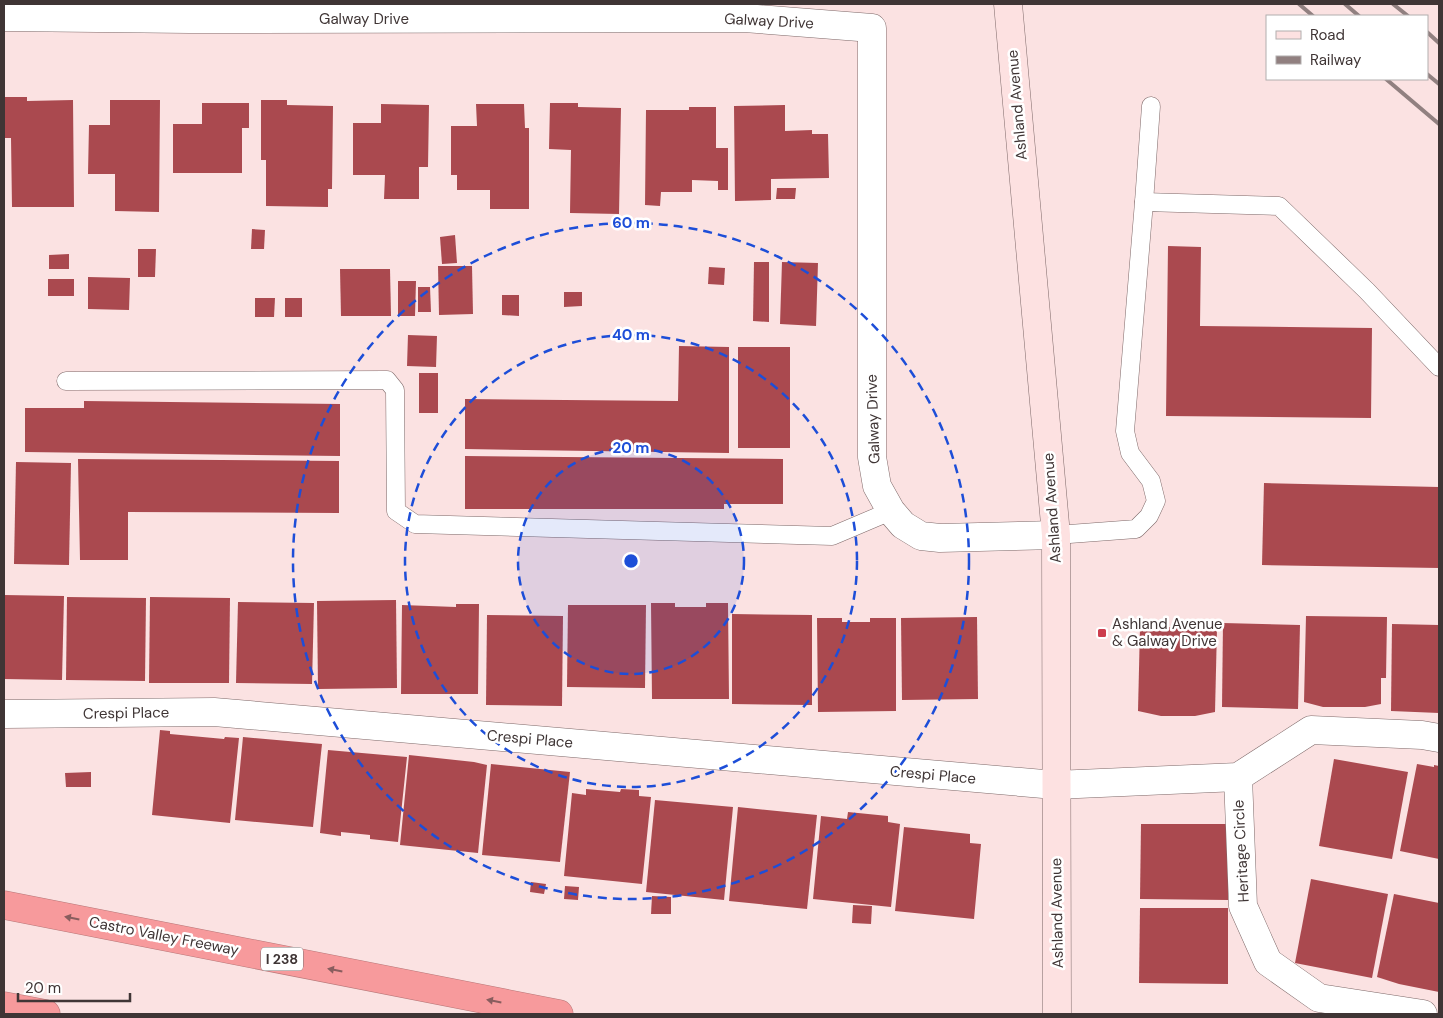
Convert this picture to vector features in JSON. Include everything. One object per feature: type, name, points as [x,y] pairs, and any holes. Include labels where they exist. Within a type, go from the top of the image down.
[{"type":"highway","name":"Castro Valley Freeway","points":[[4,905],[559,1014]]},
{"type":"highway","points":[[4,1006],[46,1014]]},
{"type":"street","name":"Ashland Avenue","points":[[1008,4],[1056,535],[1057,1014]]},
{"type":"street","name":"Galway Drive","points":[[4,17],[190,11],[745,11],[872,28],[872,457],[878,486],[891,511],[903,525],[921,536],[940,538],[1056,535]]},
{"type":"street","name":"Crespi Place","points":[[4,714],[214,712],[1056,785]]},
{"type":"street","points":[[1056,785],[1238,777],[1311,730],[1422,735],[1439,738]]},
{"type":"street","name":"Heritage Circle","points":[[1238,777],[1243,906],[1268,962],[1319,998],[1423,1014]]},
{"type":"lane","points":[[1056,535],[1136,529],[1150,516],[1156,501],[1152,481],[1130,453],[1125,431],[1152,106]]},
{"type":"lane","points":[[1144,202],[1279,206],[1367,291],[1439,367]]},
{"type":"lane","points":[[66,381],[387,380],[395,390],[396,511],[414,524],[832,536],[891,511]]},
{"type":"building","points":[[4,97],[27,97],[27,101],[73,100],[74,207],[12,207],[11,138],[4,138]]},
{"type":"building","points":[[110,100],[160,100],[159,212],[115,211],[115,174],[88,174],[89,125],[110,125]]},
{"type":"building","points":[[261,100],[287,100],[287,105],[333,106],[332,189],[328,189],[328,207],[266,206],[266,160],[261,160]]},
{"type":"building","points":[[202,103],[249,103],[249,128],[242,128],[242,173],[173,173],[173,124],[202,124]]},
{"type":"building","points":[[550,103],[578,103],[578,107],[621,108],[619,214],[570,213],[571,150],[549,149]]},
{"type":"building","points":[[381,104],[429,105],[428,167],[419,167],[419,199],[384,199],[385,175],[353,175],[353,123],[381,123]]},
{"type":"building","points":[[476,104],[524,104],[525,128],[529,128],[529,209],[490,209],[490,190],[457,190],[457,175],[451,175],[451,126],[477,126]]},
{"type":"building","points":[[785,105],[785,131],[812,130],[812,134],[828,134],[829,178],[771,179],[771,200],[735,201],[734,106]]},
{"type":"building","points":[[689,107],[716,107],[716,148],[728,148],[728,190],[718,190],[718,181],[692,180],[692,192],[661,192],[660,206],[645,205],[646,110],[689,110]]},
{"type":"building","points":[[777,188],[796,188],[795,199],[776,199]]},
{"type":"building","points":[[252,229],[265,230],[264,249],[251,249]]},
{"type":"building","points":[[455,235],[457,263],[442,264],[440,237]]},
{"type":"building","points":[[1168,246],[1201,247],[1200,326],[1372,328],[1371,418],[1166,416]]},
{"type":"building","points":[[138,249],[156,249],[155,277],[138,277]]},
{"type":"building","points":[[69,254],[69,269],[49,269],[49,255]]},
{"type":"building","points":[[754,262],[769,262],[769,322],[753,321]]},
{"type":"building","points":[[782,262],[818,263],[816,326],[780,324]]},
{"type":"building","points":[[438,266],[472,266],[473,314],[439,315]]},
{"type":"building","points":[[709,267],[725,268],[724,285],[708,284]]},
{"type":"building","points":[[340,269],[390,269],[391,316],[341,316]]},
{"type":"building","points":[[88,277],[130,278],[129,310],[88,309]]},
{"type":"building","points":[[48,279],[74,279],[74,296],[48,296]]},
{"type":"building","points":[[398,281],[416,281],[415,316],[398,316]]},
{"type":"building","points":[[418,287],[430,287],[431,312],[418,312]]},
{"type":"building","points":[[564,292],[582,292],[582,306],[564,307]]},
{"type":"building","points":[[502,295],[519,295],[519,316],[502,315]]},
{"type":"building","points":[[255,298],[275,298],[274,317],[255,317]]},
{"type":"building","points":[[285,298],[302,298],[302,317],[285,317]]},
{"type":"building","points":[[408,335],[437,336],[436,367],[407,366]]},
{"type":"building","points":[[679,346],[729,347],[729,453],[465,449],[465,399],[678,401]]},
{"type":"building","points":[[738,347],[790,347],[790,448],[738,448]]},
{"type":"building","points":[[419,373],[438,373],[438,413],[419,413]]},
{"type":"building","points":[[84,401],[340,404],[340,456],[25,452],[25,408],[84,408]]},
{"type":"building","points":[[465,456],[783,459],[783,504],[724,504],[724,509],[465,509]]},
{"type":"building","points":[[78,459],[339,461],[339,513],[128,512],[128,560],[80,560]]},
{"type":"building","points":[[16,462],[71,463],[69,565],[14,564]]},
{"type":"building","points":[[1264,483],[1439,487],[1439,568],[1262,565]]},
{"type":"building","points":[[4,595],[64,596],[62,680],[4,679]]},
{"type":"building","points":[[67,597],[146,598],[145,681],[66,680]]},
{"type":"building","points":[[150,597],[230,598],[229,683],[149,683]]},
{"type":"building","points":[[396,600],[397,688],[318,689],[317,601]]},
{"type":"building","points":[[238,602],[314,603],[312,684],[236,683]]},
{"type":"building","points":[[651,603],[675,603],[675,607],[706,607],[706,603],[728,603],[729,699],[652,699]]},
{"type":"building","points":[[456,604],[479,604],[478,694],[401,694],[402,605],[456,607]]},
{"type":"building","points":[[568,605],[646,605],[645,688],[567,687]]},
{"type":"building","points":[[732,614],[812,615],[812,705],[732,704]]},
{"type":"building","points":[[487,615],[563,616],[562,706],[486,705]]},
{"type":"building","points":[[1306,616],[1387,617],[1386,678],[1381,678],[1381,704],[1365,707],[1323,707],[1304,702]]},
{"type":"building","points":[[977,617],[978,699],[902,700],[901,618]]},
{"type":"building","points":[[817,618],[842,618],[842,622],[870,622],[870,618],[896,618],[896,711],[818,712]]},
{"type":"building","points":[[1223,623],[1300,625],[1298,709],[1222,707]]},
{"type":"building","points":[[1392,624],[1439,625],[1439,713],[1391,711]]},
{"type":"building","points":[[1140,627],[1217,628],[1215,712],[1195,716],[1161,716],[1138,711]]},
{"type":"building","points":[[160,730],[170,731],[170,734],[224,739],[225,737],[239,738],[230,823],[152,815]]},
{"type":"building","points":[[243,737],[322,744],[313,827],[235,820]]},
{"type":"building","points":[[328,750],[407,757],[398,842],[370,839],[370,835],[341,832],[341,836],[320,833]]},
{"type":"building","points":[[409,755],[487,765],[478,853],[400,845]]},
{"type":"building","points":[[1334,759],[1408,772],[1392,859],[1319,846]]},
{"type":"building","points":[[491,764],[570,772],[560,862],[482,855]]},
{"type":"building","points":[[1417,764],[1439,766],[1439,859],[1400,851]]},
{"type":"building","points":[[91,772],[91,787],[66,787],[65,773]]},
{"type":"building","points":[[586,789],[620,792],[621,789],[639,790],[639,796],[651,797],[642,884],[564,876],[572,793],[586,795]]},
{"type":"building","points":[[655,800],[733,807],[724,900],[646,892]]},
{"type":"building","points":[[738,807],[817,815],[807,909],[729,901]]},
{"type":"building","points":[[848,812],[888,816],[888,822],[900,824],[891,907],[813,899],[821,816],[847,819]]},
{"type":"building","points":[[1141,824],[1229,824],[1228,900],[1140,899]]},
{"type":"building","points":[[904,827],[970,834],[970,843],[981,844],[974,919],[895,911]]},
{"type":"building","points":[[1311,879],[1388,894],[1372,978],[1295,963]]},
{"type":"building","points":[[531,882],[546,884],[544,894],[530,892]]},
{"type":"building","points":[[565,886],[579,887],[578,900],[564,899]]},
{"type":"building","points":[[1394,894],[1439,903],[1439,992],[1399,984],[1377,977]]},
{"type":"building","points":[[652,896],[671,897],[671,914],[651,914]]},
{"type":"building","points":[[853,905],[872,906],[871,924],[852,923]]},
{"type":"building","points":[[1140,908],[1228,908],[1228,984],[1139,983]]},
{"type":"railway","points":[[1299,4],[1312,15]]},
{"type":"railway","points":[[1345,4],[1358,15]]},
{"type":"railway","points":[[1393,4],[1407,15]]},
{"type":"railway","points":[[1428,33],[1439,43]]},
{"type":"railway","points":[[1428,75],[1439,84]]},
{"type":"railway","points":[[1387,80],[1439,124]]},
{"type":"place","name":"Ashland Avenue & Galway Drive","points":[[1102,633]]}]
